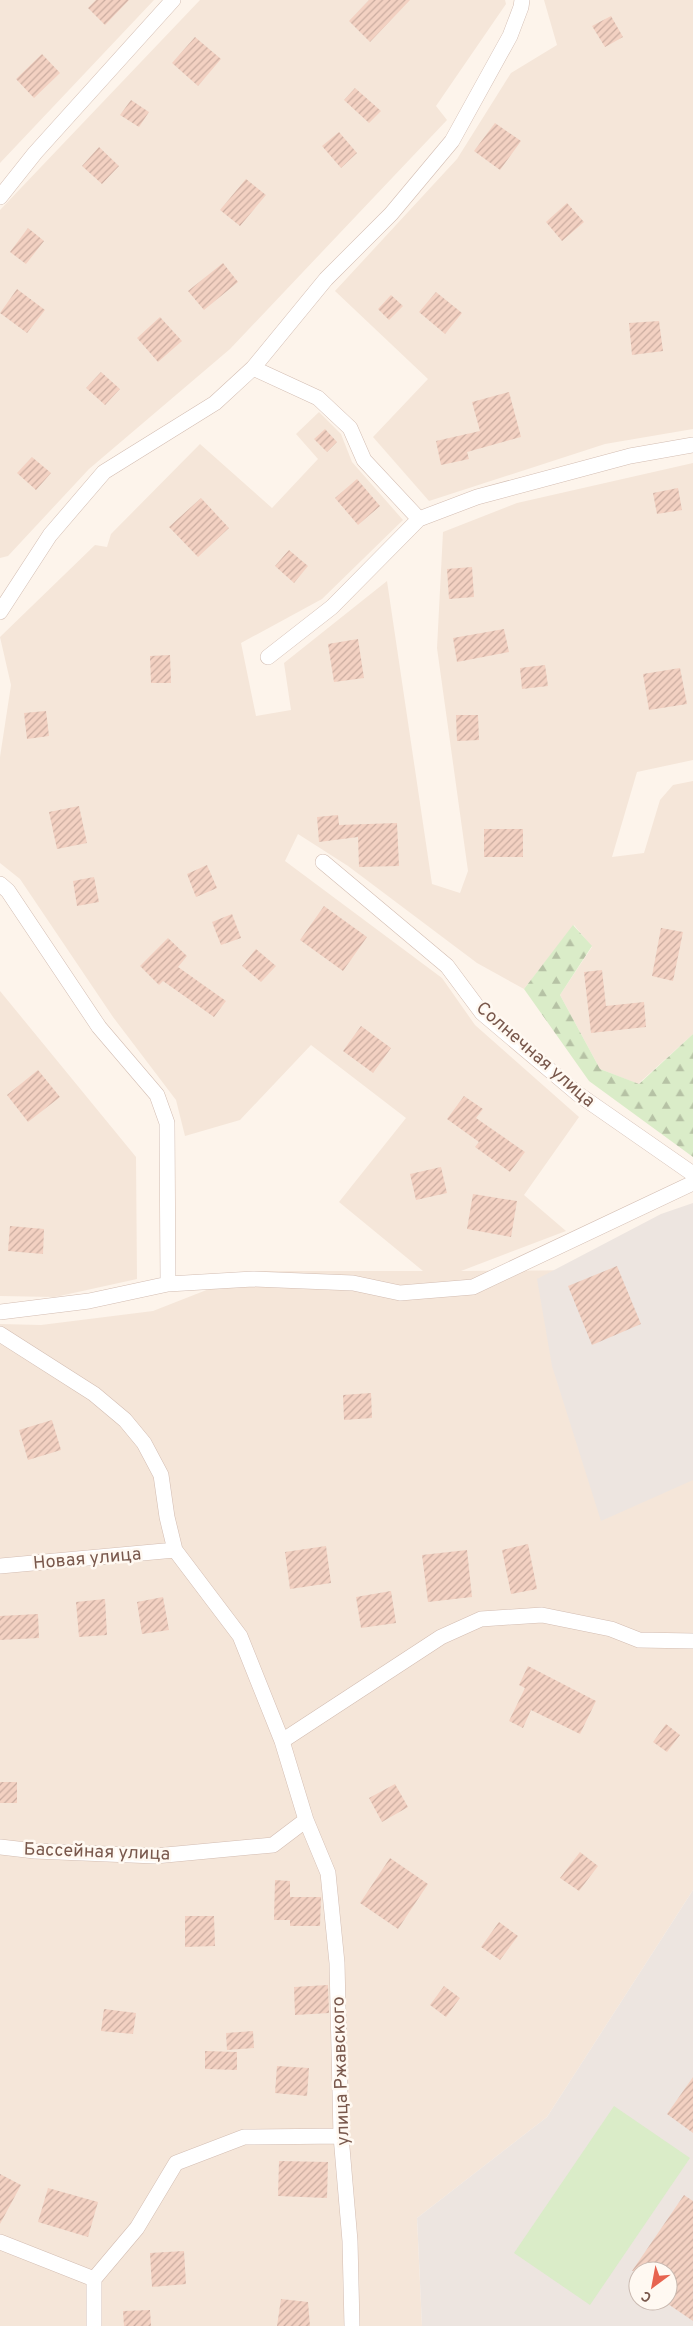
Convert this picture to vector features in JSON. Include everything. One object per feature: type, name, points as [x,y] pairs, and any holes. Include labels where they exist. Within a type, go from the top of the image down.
[{"type":"street","points":[[0,197],[35,152],[173,0]]},
{"type":"street","points":[[0,612],[50,535],[104,472],[215,403],[253,368],[326,279],[391,214],[452,140],[510,36],[522,0]]},
{"type":"street","points":[[253,368],[318,398],[350,428],[364,460],[419,519]]},
{"type":"street","points":[[268,657],[332,607],[419,519],[477,497],[630,456],[693,445]]},
{"type":"street","name":"Солнечная улица","points":[[323,862],[447,966],[482,1013],[578,1094],[693,1174]]},
{"type":"street","points":[[0,884],[8,891],[99,1028],[157,1095],[167,1123],[168,1284]]},
{"type":"street","points":[[0,1312],[89,1301],[168,1284],[253,1279],[354,1283],[400,1293],[473,1287],[693,1183]]},
{"type":"street","points":[[0,1334],[94,1394],[125,1420],[144,1443],[161,1475],[174,1550]]},
{"type":"street","name":"Новая улица","points":[[0,1566],[174,1550]]},
{"type":"street","name":"улица Ржавского","points":[[174,1550],[240,1636],[282,1741],[306,1820],[328,1873],[335,1928],[341,2136],[350,2241],[352,2326]]},
{"type":"street","points":[[282,1741],[441,1637],[481,1618],[542,1615],[611,1629],[639,1640],[693,1641]]},
{"type":"street","name":"Бассейная улица","points":[[0,1847],[35,1851],[155,1856],[273,1845],[306,1820]]},
{"type":"street","points":[[94,2326],[94,2279],[137,2228],[176,2162],[244,2137],[341,2136]]},
{"type":"street","points":[[0,2242],[94,2279]]},
{"type":"shaded area","points":[[0,0],[154,0],[0,163]]},
{"type":"shaded area","points":[[200,0],[505,0],[506,4],[436,106],[447,120],[230,349],[89,469],[8,556],[0,558],[0,210]]},
{"type":"shaded area","points":[[544,0],[693,0],[693,429],[605,444],[429,501],[373,437],[428,379],[335,291],[457,159],[511,73],[557,45]]},
{"type":"shaded area","points":[[319,412],[341,434],[352,462],[403,520],[322,599],[241,643],[256,716],[291,710],[284,663],[387,581],[432,884],[460,893],[468,871],[437,648],[443,532],[517,503],[693,463],[693,760],[637,772],[612,857],[644,853],[660,800],[673,785],[693,781],[693,1034],[638,1084],[600,1069],[560,995],[592,947],[574,925],[524,989],[477,963],[348,866],[298,834],[285,861],[442,978],[475,1025],[579,1117],[524,1195],[566,1231],[461,1271],[590,1270],[693,1218],[693,1890],[547,2117],[417,2218],[422,2326],[0,2326],[0,1324],[41,1325],[153,1311],[255,1271],[423,1271],[339,1202],[406,1118],[311,1045],[240,1120],[185,1136],[176,1100],[113,1017],[20,879],[0,863],[0,757],[11,685],[0,637],[95,545],[107,547],[111,534],[200,444],[272,508],[318,459],[296,434]]},
{"type":"shaded area","points":[[0,991],[136,1157],[137,1279],[55,1297],[0,1296]]},
{"type":"shaded area","points":[[693,1203],[693,1480],[601,1521],[552,1366],[537,1279],[661,1214]]},
{"type":"shaded area","points":[[693,1890],[693,2326],[422,2326],[417,2218],[547,2117]]},
{"type":"green space","points":[[573,925],[592,946],[560,995],[600,1069],[639,1084],[693,1034],[693,1157],[589,1081],[524,989]]},
{"type":"green space","points":[[614,2106],[690,2158],[590,2305],[514,2253]]},
{"type":"building","points":[[96,0],[129,0],[105,25],[88,8]]},
{"type":"building","points":[[369,0],[410,0],[370,42],[349,21]]},
{"type":"building","points":[[611,16],[623,37],[605,47],[592,26]]},
{"type":"building","points":[[195,37],[221,59],[198,86],[172,63]]},
{"type":"building","points":[[42,54],[60,73],[34,98],[16,79]]},
{"type":"building","points":[[355,88],[381,111],[369,123],[344,100]]},
{"type":"building","points":[[131,100],[149,112],[139,127],[120,115]]},
{"type":"building","points":[[495,123],[521,141],[500,170],[474,151]]},
{"type":"building","points":[[339,132],[357,153],[341,168],[322,146]]},
{"type":"building","points":[[99,147],[119,166],[102,184],[82,166]]},
{"type":"building","points":[[246,179],[266,195],[240,226],[220,210]]},
{"type":"building","points":[[567,203],[584,222],[562,241],[546,222]]},
{"type":"building","points":[[28,228],[44,241],[26,264],[10,252]]},
{"type":"building","points":[[223,263],[238,282],[204,310],[188,291]]},
{"type":"building","points":[[17,289],[45,310],[27,333],[0,313]]},
{"type":"building","points":[[436,292],[462,313],[445,334],[419,312]]},
{"type":"building","points":[[391,295],[403,306],[389,320],[378,309]]},
{"type":"building","points":[[160,317],[182,341],[158,362],[137,338]]},
{"type":"building","points":[[659,321],[663,351],[632,355],[629,323]]},
{"type":"building","points":[[101,372],[120,389],[105,405],[86,388]]},
{"type":"building","points":[[509,392],[521,437],[467,452],[469,459],[441,465],[436,441],[480,431],[472,402]]},
{"type":"building","points":[[325,429],[337,442],[327,452],[314,439]]},
{"type":"building","points":[[32,457],[51,473],[36,490],[17,473]]},
{"type":"building","points":[[357,479],[380,506],[358,525],[335,498]]},
{"type":"building","points":[[678,488],[682,510],[657,514],[653,493]]},
{"type":"building","points":[[201,498],[229,528],[198,557],[169,527]]},
{"type":"building","points":[[289,550],[308,566],[294,583],[275,566]]},
{"type":"building","points":[[472,567],[474,597],[449,599],[447,569]]},
{"type":"building","points":[[504,629],[509,652],[457,662],[453,638]]},
{"type":"building","points":[[358,639],[364,678],[334,682],[328,644]]},
{"type":"building","points":[[170,655],[171,683],[151,683],[150,656]]},
{"type":"building","points":[[545,665],[548,686],[522,689],[520,668]]},
{"type":"building","points":[[680,668],[687,704],[649,710],[643,674]]},
{"type":"building","points":[[46,711],[49,736],[27,739],[24,713]]},
{"type":"building","points":[[456,715],[478,715],[479,740],[457,741]]},
{"type":"building","points":[[79,806],[87,843],[57,849],[49,812]]},
{"type":"building","points":[[338,815],[339,825],[397,823],[399,866],[359,867],[358,837],[319,842],[317,817]]},
{"type":"building","points":[[484,829],[523,829],[523,857],[484,857]]},
{"type":"building","points":[[207,865],[217,888],[196,897],[187,874]]},
{"type":"building","points":[[94,877],[99,902],[77,906],[73,881]]},
{"type":"building","points":[[324,906],[367,937],[343,971],[300,940]]},
{"type":"building","points":[[232,914],[241,938],[221,945],[212,922]]},
{"type":"building","points":[[661,928],[683,932],[673,981],[652,976]]},
{"type":"building","points":[[168,938],[187,956],[178,967],[226,1001],[214,1017],[163,981],[159,985],[140,966]]},
{"type":"building","points":[[256,949],[276,966],[261,982],[242,966]]},
{"type":"building","points":[[602,970],[606,1006],[644,1002],[646,1027],[591,1033],[584,972]]},
{"type":"building","points":[[361,1026],[391,1048],[373,1073],[343,1051]]},
{"type":"building","points":[[38,1070],[60,1097],[28,1122],[7,1095]]},
{"type":"building","points":[[464,1096],[483,1109],[476,1118],[525,1152],[510,1172],[475,1147],[479,1142],[447,1119]]},
{"type":"building","points":[[441,1167],[447,1193],[416,1200],[410,1174]]},
{"type":"building","points":[[473,1194],[517,1201],[511,1237],[467,1229]]},
{"type":"building","points":[[10,1226],[44,1229],[43,1254],[8,1251]]},
{"type":"building","points":[[617,1266],[641,1324],[592,1345],[568,1286]]},
{"type":"building","points":[[371,1393],[372,1418],[344,1420],[343,1395]]},
{"type":"building","points":[[52,1420],[61,1450],[28,1460],[19,1430]]},
{"type":"building","points":[[528,1544],[537,1589],[511,1594],[502,1550]]},
{"type":"building","points":[[326,1546],[331,1583],[290,1589],[285,1552]]},
{"type":"building","points":[[467,1550],[472,1597],[428,1602],[422,1555]]},
{"type":"building","points":[[391,1591],[396,1623],[361,1628],[356,1597]]},
{"type":"building","points":[[163,1597],[169,1630],[142,1634],[137,1602]]},
{"type":"building","points":[[105,1599],[107,1635],[79,1637],[76,1602]]},
{"type":"building","points":[[38,1614],[39,1638],[0,1640],[0,1616]]},
{"type":"building","points":[[528,1666],[596,1701],[580,1734],[531,1710],[523,1728],[509,1721],[525,1688],[519,1685]]},
{"type":"building","points":[[666,1724],[680,1735],[667,1752],[653,1742]]},
{"type":"building","points":[[0,1782],[17,1782],[17,1803],[0,1803]]},
{"type":"building","points":[[395,1784],[408,1807],[382,1822],[369,1798]]},
{"type":"building","points":[[580,1852],[598,1866],[579,1891],[560,1878]]},
{"type":"building","points":[[390,1858],[428,1884],[398,1929],[360,1903]]},
{"type":"building","points":[[275,1880],[290,1881],[290,1897],[321,1897],[320,1926],[290,1926],[290,1920],[274,1920]]},
{"type":"building","points":[[185,1916],[214,1916],[215,1946],[185,1947]]},
{"type":"building","points":[[499,1922],[518,1936],[500,1960],[481,1947]]},
{"type":"building","points":[[328,1985],[329,2013],[295,2015],[294,1987]]},
{"type":"building","points":[[444,1986],[460,1998],[446,2017],[430,2005]]},
{"type":"building","points":[[104,2009],[136,2013],[133,2034],[101,2031]]},
{"type":"building","points":[[253,2031],[254,2048],[227,2050],[226,2033]]},
{"type":"building","points":[[205,2051],[237,2052],[237,2070],[205,2069]]},
{"type":"building","points":[[277,2066],[309,2068],[307,2096],[275,2093]]},
{"type":"building","points":[[693,2077],[693,2133],[667,2114]]},
{"type":"building","points":[[279,2161],[328,2162],[327,2198],[278,2196]]},
{"type":"building","points":[[0,2174],[21,2185],[0,2224]]},
{"type":"building","points":[[48,2188],[98,2202],[88,2237],[38,2222]]},
{"type":"building","points":[[684,2195],[693,2201],[693,2321],[678,2311],[678,2261],[639,2261]]},
{"type":"building","points":[[184,2251],[186,2284],[152,2287],[150,2253]]},
{"type":"building","points":[[281,2299],[308,2302],[310,2326],[277,2326]]},
{"type":"building","points":[[150,2310],[151,2326],[124,2326],[123,2311]]}]
